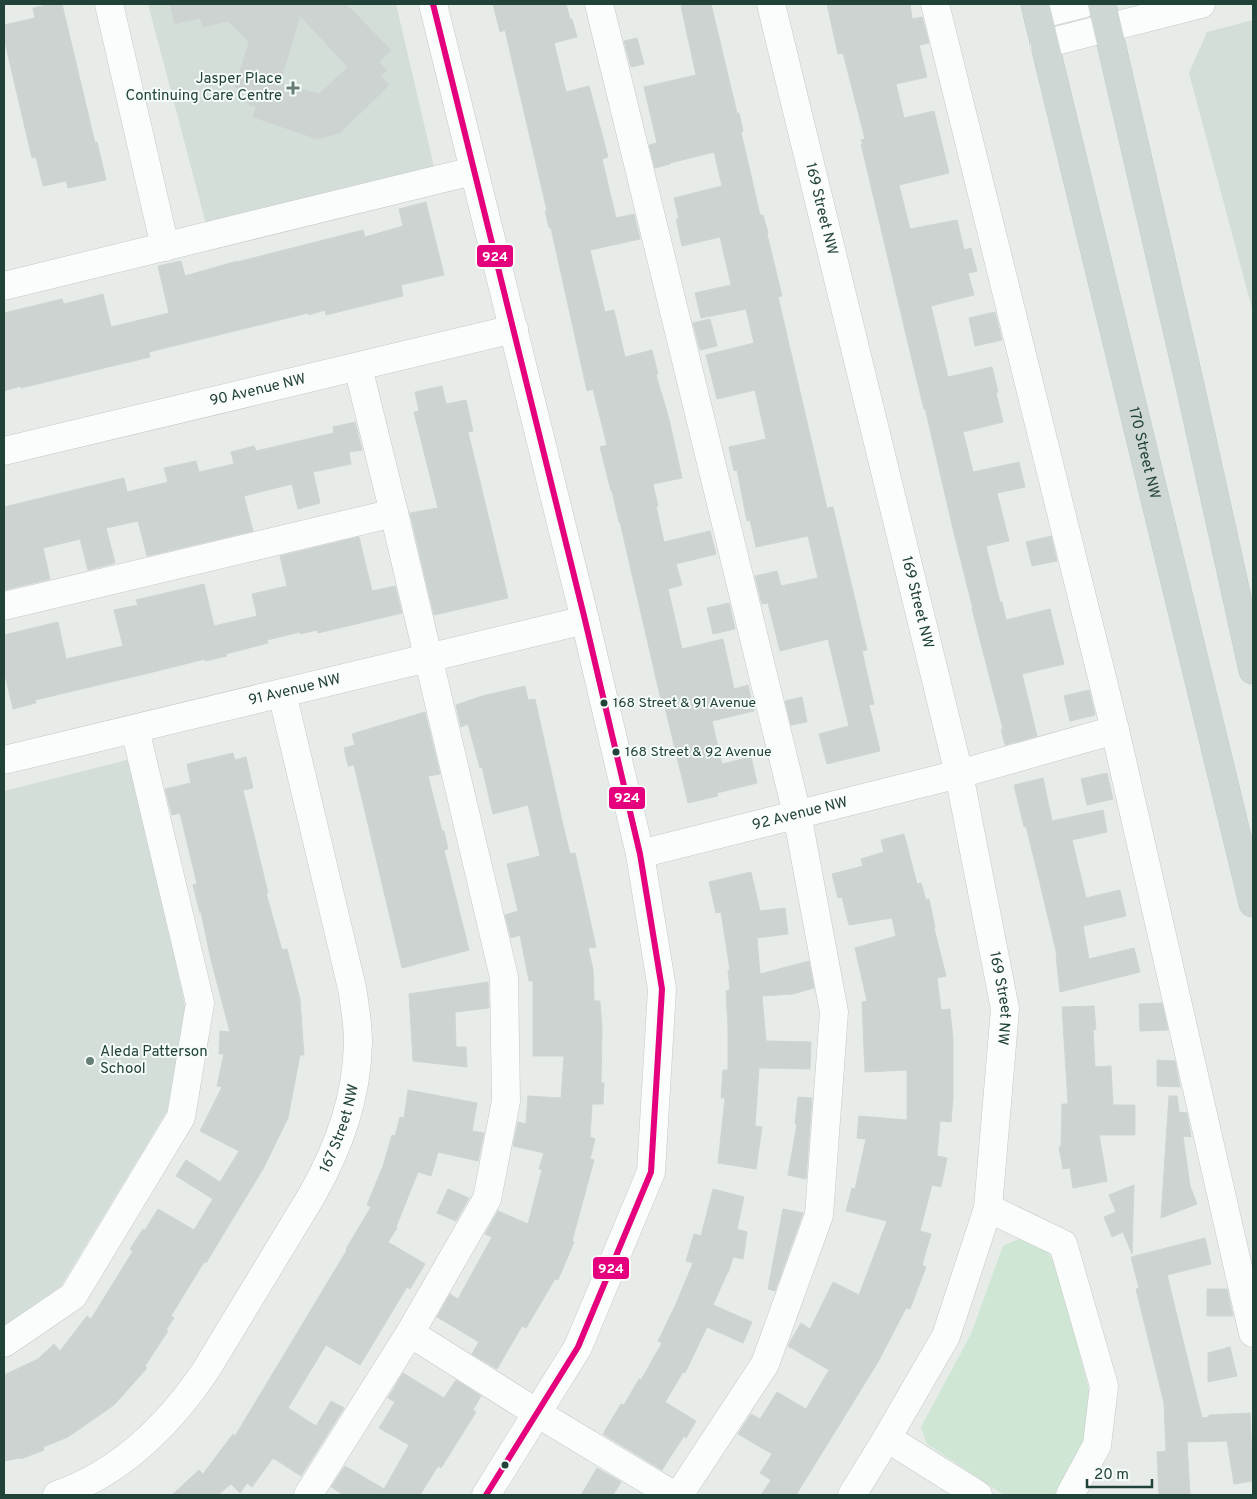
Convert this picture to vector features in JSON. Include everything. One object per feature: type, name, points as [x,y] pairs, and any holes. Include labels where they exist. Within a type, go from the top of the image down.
[{"type":"main road","name":"170 Street NW","points":[[1036,9],[1253,903]]},
{"type":"main road","points":[[1105,16],[1190,381],[1253,670]]},
{"type":"street","points":[[109,4],[165,247]]},
{"type":"street","points":[[432,4],[585,620],[640,854],[662,989],[651,1172],[578,1347],[486,1495]]},
{"type":"street","points":[[600,4],[797,814],[834,1012],[818,1215],[765,1364],[679,1495]]},
{"type":"street","name":"169 Street NW","points":[[771,4],[959,774],[1005,1009],[988,1208],[946,1336],[852,1495]]},
{"type":"street","points":[[935,4],[1115,730],[1253,1333]]},
{"type":"street","points":[[1036,9],[1082,4]]},
{"type":"street","points":[[1044,44],[1105,16],[1201,4]]},
{"type":"street","points":[[4,286],[474,171]]},
{"type":"street","name":"90 Avenue NW","points":[[4,451],[514,330]]},
{"type":"street","points":[[308,1495],[410,1333],[487,1199],[506,1101],[504,977],[358,367]]},
{"type":"street","points":[[4,606],[394,513]]},
{"type":"street","name":"91 Avenue NW","points":[[4,760],[585,620]]},
{"type":"street","name":"167 Street NW","points":[[57,1495],[109,1470],[132,1453],[172,1416],[193,1390],[325,1173],[342,1134],[351,1100],[356,1069],[358,1041],[356,1014],[352,988],[282,694]]},
{"type":"street","points":[[4,1343],[72,1296],[181,1117],[200,1003],[135,729]]},
{"type":"street","name":"92 Avenue NW","points":[[640,854],[959,774],[1115,730]]},
{"type":"street","points":[[988,1208],[1063,1244],[1104,1386],[1097,1445],[1070,1495]]},
{"type":"street","points":[[410,1333],[537,1413],[673,1495]]},
{"type":"street","points":[[887,1438],[978,1495]]},
{"type":"shaded area","name":"Jasper Place Continuing Care Centre","points":[[148,4],[396,4],[435,171],[206,224]]},
{"type":"shaded area","points":[[1253,20],[1253,312],[1189,73],[1207,32]]},
{"type":"shaded area","name":"Aleda Patterson School","points":[[131,759],[186,1010],[167,1111],[61,1286],[4,1326],[4,791]]},
{"type":"green space","points":[[1021,1238],[1044,1246],[1057,1267],[1091,1398],[1088,1441],[1057,1495],[1004,1495],[927,1444],[921,1427],[971,1334],[1003,1246]]},
{"type":"building","points":[[51,4],[62,4],[95,143],[97,142],[106,180],[68,188],[66,181],[43,186],[36,157],[32,158],[4,38],[4,25],[35,18],[33,8]]},
{"type":"building","points":[[170,4],[346,4],[391,50],[379,62],[387,70],[381,76],[389,85],[340,133],[317,139],[253,117],[256,107],[247,104],[251,92],[235,87],[249,42],[228,21],[203,27],[200,18],[175,24]],"holes":[[[300,16],[348,67],[319,94],[280,83]]]},
{"type":"building","points":[[493,4],[566,4],[577,37],[554,43],[566,92],[589,86],[608,157],[602,159],[616,218],[634,214],[640,239],[590,250],[605,312],[614,310],[625,357],[652,350],[658,374],[656,375],[669,419],[682,478],[653,484],[664,542],[710,531],[716,554],[676,564],[682,585],[668,589],[682,649],[723,639],[734,689],[748,685],[754,711],[712,721],[722,764],[751,757],[757,783],[717,793],[718,796],[688,803],[600,447],[607,445],[593,389],[587,391],[505,30],[500,32]]},
{"type":"building","points":[[711,4],[737,113],[739,113],[743,131],[741,132],[760,215],[763,215],[768,233],[782,296],[778,297],[827,508],[833,507],[867,650],[862,651],[874,704],[869,705],[880,751],[827,764],[819,734],[849,726],[828,639],[780,651],[768,603],[762,604],[755,576],[777,571],[781,586],[818,578],[808,536],[756,547],[750,520],[747,521],[737,470],[734,471],[729,447],[766,439],[755,390],[717,399],[706,355],[754,343],[746,309],[701,318],[695,293],[731,285],[720,237],[682,246],[676,219],[679,219],[674,198],[722,186],[714,152],[655,168],[649,145],[657,143],[644,87],[696,75],[681,6]]},
{"type":"building","points":[[827,4],[910,4],[912,19],[922,17],[929,43],[919,45],[927,77],[896,84],[904,118],[934,111],[949,173],[899,185],[910,229],[957,220],[964,250],[971,248],[977,271],[968,273],[974,295],[931,306],[948,377],[992,367],[1003,422],[963,432],[973,472],[1019,462],[1025,487],[997,493],[1009,541],[986,546],[1006,620],[1050,609],[1064,664],[1022,674],[1037,736],[1005,745],[1001,729],[1003,729],[972,609],[861,144],[863,144],[861,140],[865,139],[843,53],[838,54]]},
{"type":"building","points":[[637,38],[644,64],[631,67],[624,41]]},
{"type":"building","points":[[426,202],[444,275],[401,285],[403,296],[326,315],[325,310],[309,315],[308,313],[149,352],[150,357],[4,391],[4,313],[62,299],[64,304],[103,294],[111,327],[169,313],[158,266],[181,261],[185,276],[237,261],[363,230],[365,237],[403,226],[399,209]]},
{"type":"building","points":[[995,312],[1002,340],[975,346],[969,318]]},
{"type":"building","points":[[710,319],[717,346],[700,350],[693,323]]},
{"type":"building","points":[[442,386],[446,404],[466,400],[473,431],[468,432],[508,598],[434,615],[410,513],[438,508],[414,412],[419,411],[415,392]]},
{"type":"building","points":[[355,422],[362,450],[349,452],[351,464],[313,472],[320,503],[298,509],[292,484],[244,496],[253,531],[147,556],[138,521],[106,528],[115,563],[88,570],[80,539],[43,548],[50,579],[4,590],[4,507],[124,478],[127,492],[168,482],[164,468],[196,461],[199,472],[234,464],[231,452],[254,446],[256,451],[334,433],[333,427]]},
{"type":"building","points":[[1051,536],[1057,561],[1032,566],[1026,542]]},
{"type":"building","points":[[359,537],[372,591],[395,586],[402,613],[318,633],[317,630],[300,634],[300,632],[267,640],[268,643],[226,654],[227,656],[205,661],[205,659],[35,700],[36,703],[13,709],[4,671],[4,635],[58,622],[66,659],[123,646],[114,610],[138,605],[136,600],[204,584],[214,626],[257,616],[252,594],[287,586],[280,556]]},
{"type":"building","points":[[729,603],[735,629],[713,634],[707,608]]},
{"type":"building","points":[[525,686],[528,700],[535,699],[570,854],[575,853],[596,947],[588,948],[593,969],[594,1001],[600,1001],[602,1030],[601,1083],[604,1083],[603,1104],[592,1104],[590,1137],[595,1139],[590,1159],[594,1160],[572,1241],[574,1242],[558,1280],[555,1279],[526,1328],[522,1326],[497,1369],[472,1354],[479,1342],[437,1317],[450,1294],[458,1299],[492,1237],[485,1234],[498,1211],[528,1224],[542,1170],[539,1169],[544,1153],[513,1146],[518,1122],[526,1124],[528,1096],[561,1098],[564,1056],[533,1056],[533,981],[529,981],[520,935],[511,938],[505,915],[518,911],[507,864],[540,856],[528,805],[493,814],[482,767],[480,768],[468,724],[461,727],[456,705],[482,696]]},
{"type":"building","points":[[1089,690],[1095,715],[1070,721],[1064,696]]},
{"type":"building","points":[[802,697],[807,722],[791,725],[785,701]]},
{"type":"building","points":[[425,712],[440,774],[428,776],[442,831],[444,831],[448,849],[444,850],[469,950],[402,968],[354,765],[348,766],[344,748],[355,745],[352,734]]},
{"type":"building","points":[[233,753],[235,760],[246,757],[253,788],[243,790],[268,893],[266,893],[282,950],[287,949],[300,999],[304,1055],[300,1055],[288,1118],[263,1169],[206,1263],[204,1262],[171,1316],[174,1318],[166,1330],[168,1331],[145,1366],[147,1368],[114,1405],[68,1437],[43,1447],[44,1450],[21,1459],[4,1461],[4,1375],[38,1359],[54,1344],[60,1351],[87,1316],[91,1319],[133,1251],[130,1249],[158,1209],[194,1230],[213,1199],[176,1176],[186,1160],[220,1182],[239,1151],[200,1131],[222,1087],[217,1086],[224,1054],[219,1054],[220,1031],[230,1032],[193,885],[197,884],[180,813],[172,815],[165,789],[191,783],[187,764]]},
{"type":"building","points":[[1107,773],[1113,799],[1087,805],[1081,779]]},
{"type":"building","points":[[1043,778],[1052,821],[1103,810],[1107,832],[1072,840],[1086,898],[1120,890],[1126,916],[1083,926],[1089,959],[1134,948],[1140,972],[1060,992],[1057,955],[1026,826],[1024,827],[1014,785]]},
{"type":"building","points":[[904,834],[917,884],[921,883],[926,900],[929,899],[946,976],[937,978],[941,1010],[950,1009],[953,1040],[951,1122],[940,1121],[937,1156],[947,1158],[941,1187],[932,1185],[920,1231],[931,1234],[922,1265],[926,1267],[910,1309],[906,1308],[878,1362],[796,1495],[761,1495],[771,1480],[760,1473],[772,1454],[738,1434],[751,1414],[760,1419],[777,1392],[806,1409],[829,1370],[788,1346],[801,1323],[810,1329],[833,1282],[859,1295],[887,1221],[846,1211],[852,1188],[855,1189],[866,1139],[857,1138],[859,1116],[907,1120],[907,1070],[865,1072],[862,1002],[867,1001],[855,948],[896,936],[892,918],[849,925],[842,897],[838,898],[832,874],[863,866],[861,859],[884,852],[881,840]]},
{"type":"building","points":[[751,872],[760,911],[785,908],[788,934],[757,938],[760,974],[809,961],[814,988],[793,994],[762,996],[766,1041],[811,1042],[810,1069],[759,1068],[755,1126],[762,1127],[756,1169],[718,1163],[725,1098],[721,1098],[723,1070],[728,1070],[726,991],[730,990],[728,970],[730,970],[721,912],[716,913],[709,882]]},
{"type":"building","points":[[488,982],[489,1008],[455,1012],[456,1047],[466,1047],[467,1067],[413,1061],[409,994]]},
{"type":"building","points":[[1162,1003],[1168,1030],[1140,1031],[1139,1004]]},
{"type":"building","points":[[1094,1006],[1096,1029],[1093,1030],[1095,1067],[1111,1066],[1113,1105],[1135,1105],[1135,1135],[1099,1135],[1107,1181],[1073,1188],[1070,1168],[1063,1169],[1059,1147],[1061,1146],[1062,1104],[1068,1104],[1062,1007]]},
{"type":"building","points":[[1157,1060],[1175,1061],[1180,1087],[1157,1086]]},
{"type":"building","points":[[408,1090],[477,1103],[472,1131],[484,1133],[478,1161],[438,1152],[431,1176],[418,1172],[397,1228],[388,1242],[425,1264],[410,1289],[407,1287],[360,1365],[326,1345],[288,1408],[316,1426],[331,1401],[344,1408],[301,1476],[273,1458],[252,1487],[247,1483],[240,1493],[231,1484],[220,1493],[222,1495],[172,1495],[199,1470],[203,1474],[233,1434],[235,1436],[347,1250],[371,1207],[367,1205],[383,1166],[392,1135],[395,1136],[400,1117],[404,1118]]},
{"type":"building","points":[[1169,1096],[1177,1096],[1179,1112],[1187,1113],[1191,1137],[1183,1136],[1190,1186],[1197,1204],[1161,1218]]},
{"type":"building","points":[[798,1097],[812,1098],[806,1179],[788,1175],[797,1124],[795,1124]]},
{"type":"building","points":[[1134,1185],[1132,1254],[1123,1232],[1112,1237],[1104,1217],[1116,1212],[1109,1195]]},
{"type":"building","points":[[448,1189],[469,1198],[456,1221],[437,1213]]},
{"type":"building","points":[[713,1189],[744,1197],[737,1229],[747,1232],[743,1259],[733,1257],[728,1273],[713,1305],[752,1322],[743,1343],[707,1327],[685,1373],[683,1372],[665,1402],[696,1421],[662,1470],[603,1434],[621,1404],[624,1405],[639,1379],[641,1380],[662,1343],[658,1341],[693,1263],[686,1261],[694,1234],[701,1236]]},
{"type":"building","points":[[783,1209],[803,1213],[775,1291],[768,1289]]},
{"type":"building","points":[[1205,1238],[1211,1264],[1167,1275],[1202,1418],[1209,1417],[1209,1415],[1250,1413],[1253,1481],[1234,1484],[1227,1441],[1187,1442],[1190,1495],[1159,1495],[1157,1452],[1166,1451],[1164,1403],[1136,1289],[1139,1288],[1131,1257]]},
{"type":"building","points":[[1207,1289],[1227,1289],[1233,1316],[1207,1316]]},
{"type":"building","points":[[1230,1347],[1237,1376],[1208,1382],[1208,1353]]},
{"type":"building","points":[[403,1373],[444,1398],[456,1380],[481,1396],[473,1410],[476,1412],[441,1468],[438,1466],[420,1495],[344,1495],[331,1487],[345,1466],[384,1489],[409,1445],[379,1428],[395,1402],[388,1398]]},
{"type":"building","points":[[597,1468],[621,1482],[613,1495],[581,1495]]},
{"type":"transit line","name":"924","points":[[433,4],[585,620],[640,854],[662,989],[651,1172],[578,1347],[486,1495]]},
{"type":"place","name":"Jasper Place Continuing Care Centre","points":[[293,88]]},
{"type":"place","name":"168 Street & 91 Avenue","points":[[604,703]]},
{"type":"place","name":"168 Street & 92 Avenue","points":[[616,752]]},
{"type":"place","name":"Aleda Patterson School","points":[[90,1061]]}]
